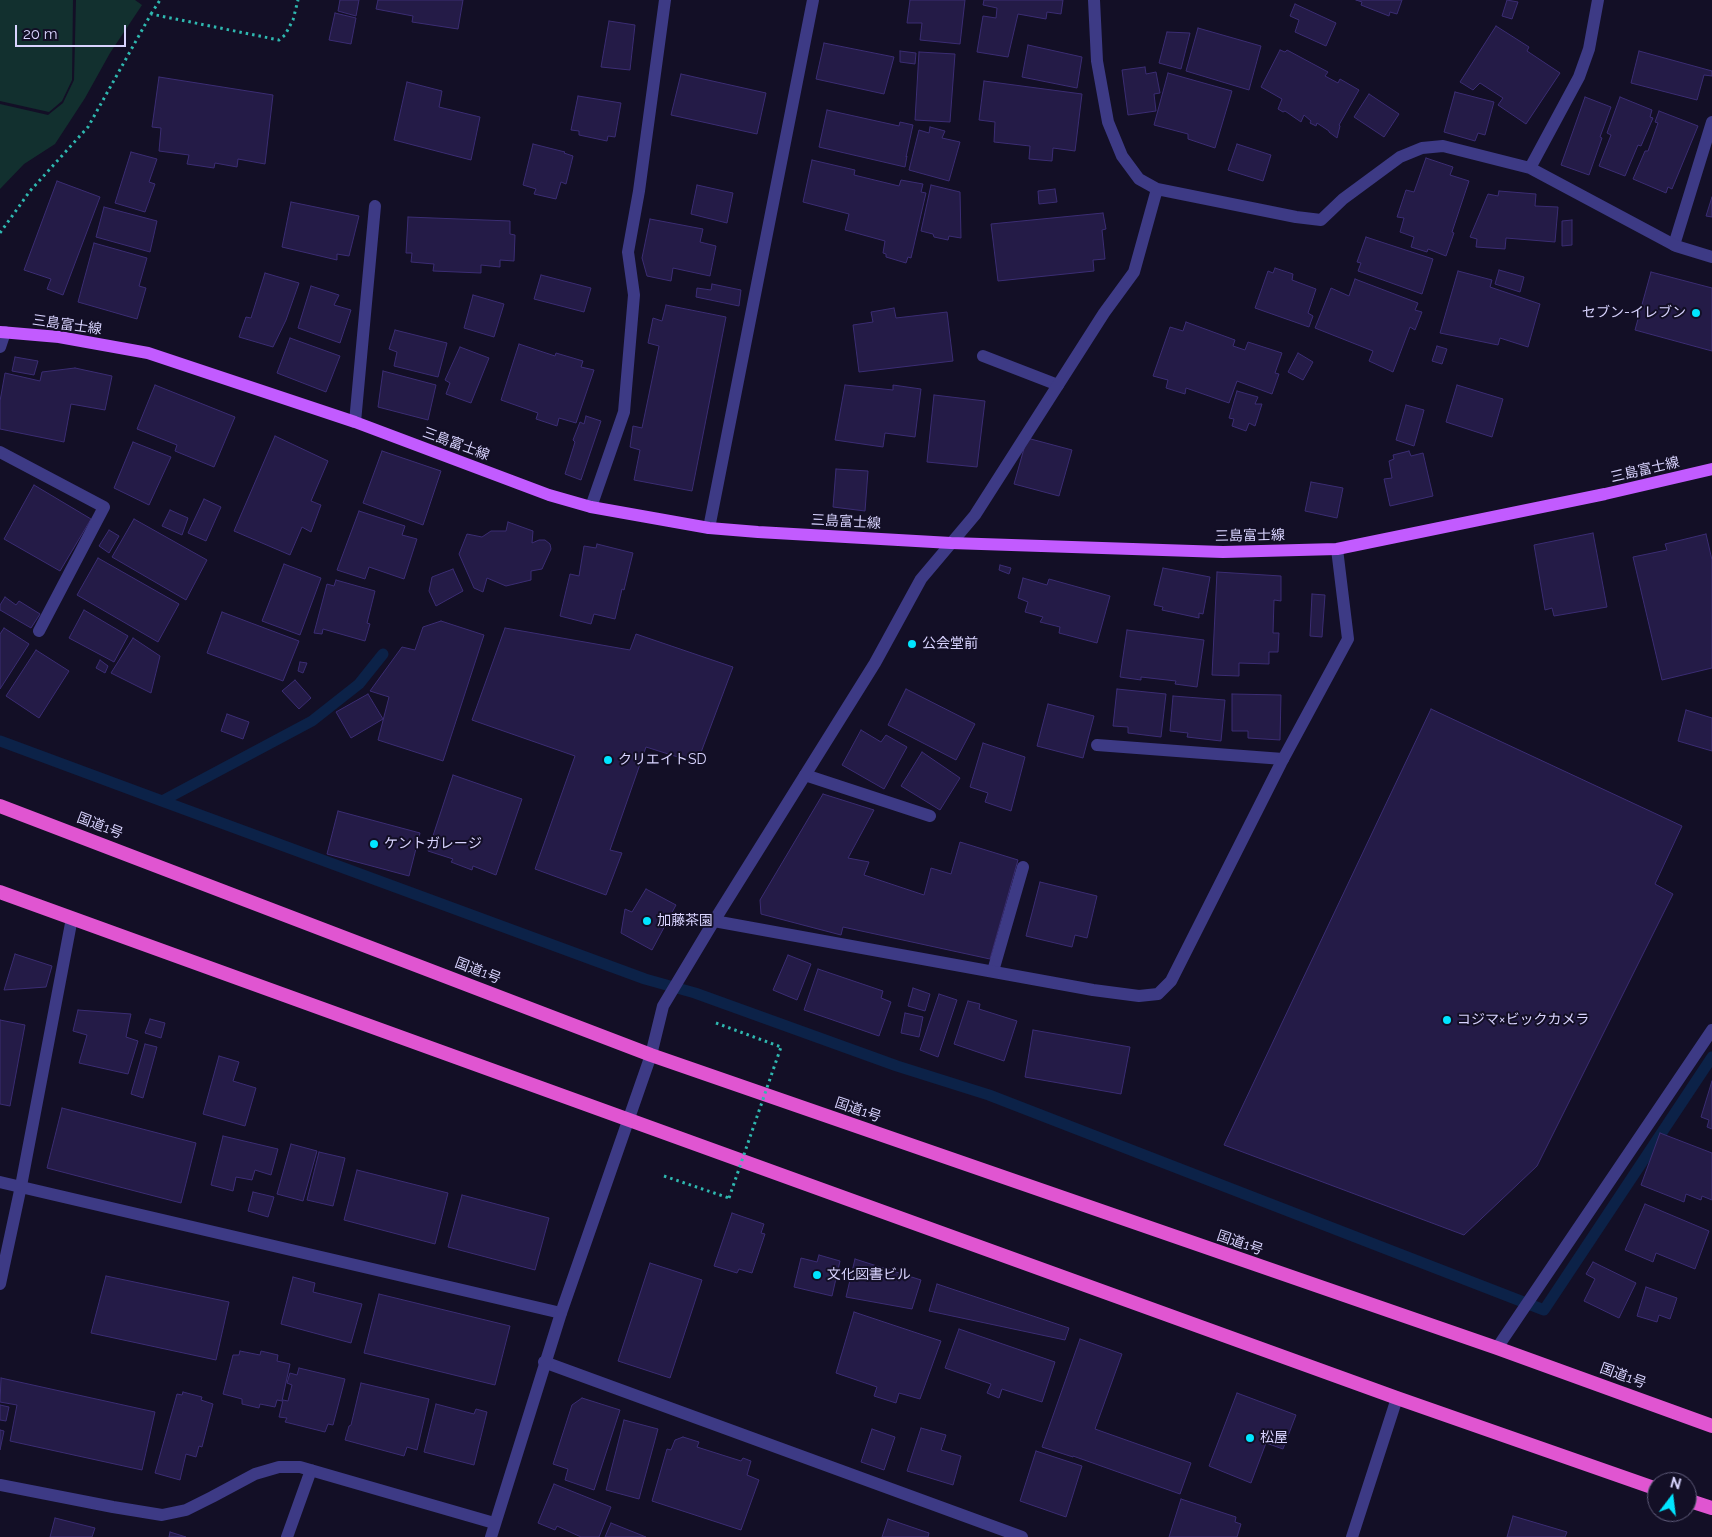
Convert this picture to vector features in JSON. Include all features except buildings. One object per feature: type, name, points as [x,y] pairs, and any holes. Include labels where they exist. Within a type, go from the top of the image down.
[{"type":"highway","name":"国道1号","points":[[0,806],[651,1054],[1497,1348],[1712,1426]]},
{"type":"highway","points":[[0,892],[1397,1398],[1647,1486]]},
{"type":"highway","points":[[1697,1503],[1712,1508]]},
{"type":"main road","name":"三島富士線","points":[[2,332],[59,337],[148,354],[355,422],[549,495],[591,507],[709,528],[951,543],[1223,552],[1337,549],[1606,494],[1712,469]]},
{"type":"street","points":[[591,507],[624,412],[634,295],[628,252],[639,191],[665,0]]},
{"type":"street","points":[[709,528],[814,0]]},
{"type":"street","points":[[1094,0],[1097,61],[1108,122],[1122,156],[1139,179],[1157,189],[1296,217],[1320,220],[1400,156],[1422,148],[1443,146],[1530,168],[1674,244],[1712,257]]},
{"type":"street","points":[[1530,168],[1578,77],[1589,48],[1598,0]]},
{"type":"street","points":[[1674,244],[1712,122]]},
{"type":"street","points":[[491,1537],[544,1362],[629,1121],[651,1054],[663,1006],[875,663],[921,579],[975,516],[1104,313],[1134,272],[1157,189]]},
{"type":"street","points":[[355,422],[375,206]]},
{"type":"street","points":[[0,347],[2,332]]},
{"type":"street","points":[[983,356],[1058,385]]},
{"type":"street","points":[[0,452],[104,507],[39,631]]},
{"type":"street","points":[[714,921],[1130,995],[1158,994],[1171,981],[1283,759],[1348,639],[1337,549]]},
{"type":"street","points":[[1097,745],[1283,759]]},
{"type":"street","points":[[805,774],[930,816]]},
{"type":"street","points":[[993,971],[1023,868]]},
{"type":"street","points":[[0,1284],[21,1186],[72,918]]},
{"type":"street","points":[[1497,1348],[1712,1030]]},
{"type":"street","points":[[0,1182],[561,1312]]},
{"type":"street","points":[[544,1362],[1022,1537]]},
{"type":"street","points":[[1352,1537],[1397,1398]]},
{"type":"street","points":[[0,1485],[162,1515],[186,1510],[255,1474],[279,1467],[300,1466],[494,1523]]},
{"type":"street","points":[[287,1537],[311,1470]]},
{"type":"path","points":[[0,233],[30,191],[88,127],[160,0]]},
{"type":"path","points":[[151,14],[279,40],[285,35],[298,0]]},
{"type":"path","points":[[664,1176],[729,1198],[781,1047],[716,1023]]},
{"type":"green space","points":[[0,0],[73,0],[72,80],[62,101],[49,112],[0,101]]},
{"type":"green space","points":[[76,0],[135,0],[142,5],[110,53],[85,98],[55,144],[24,164],[0,189],[0,104],[48,115],[63,103],[74,80]]},
{"type":"waterway","points":[[0,741],[162,801],[312,721],[359,684],[383,654]]},
{"type":"waterway","points":[[162,801],[645,979],[695,993],[897,1066],[989,1095],[1544,1310],[1712,1057]]},
{"type":"place","name":"セブン-イレブン","points":[[1696,313]]},
{"type":"place","name":"公会堂前","points":[[912,644]]},
{"type":"place","name":"クリエイトSD","points":[[608,760]]},
{"type":"place","name":"ケントガレージ","points":[[374,844]]},
{"type":"place","name":"加藤茶園","points":[[647,921]]},
{"type":"place","name":"コジマ×ビックカメラ","points":[[1447,1020]]},
{"type":"place","name":"文化図書ビル","points":[[817,1275]]},
{"type":"place","name":"松屋","points":[[1250,1438]]}]
